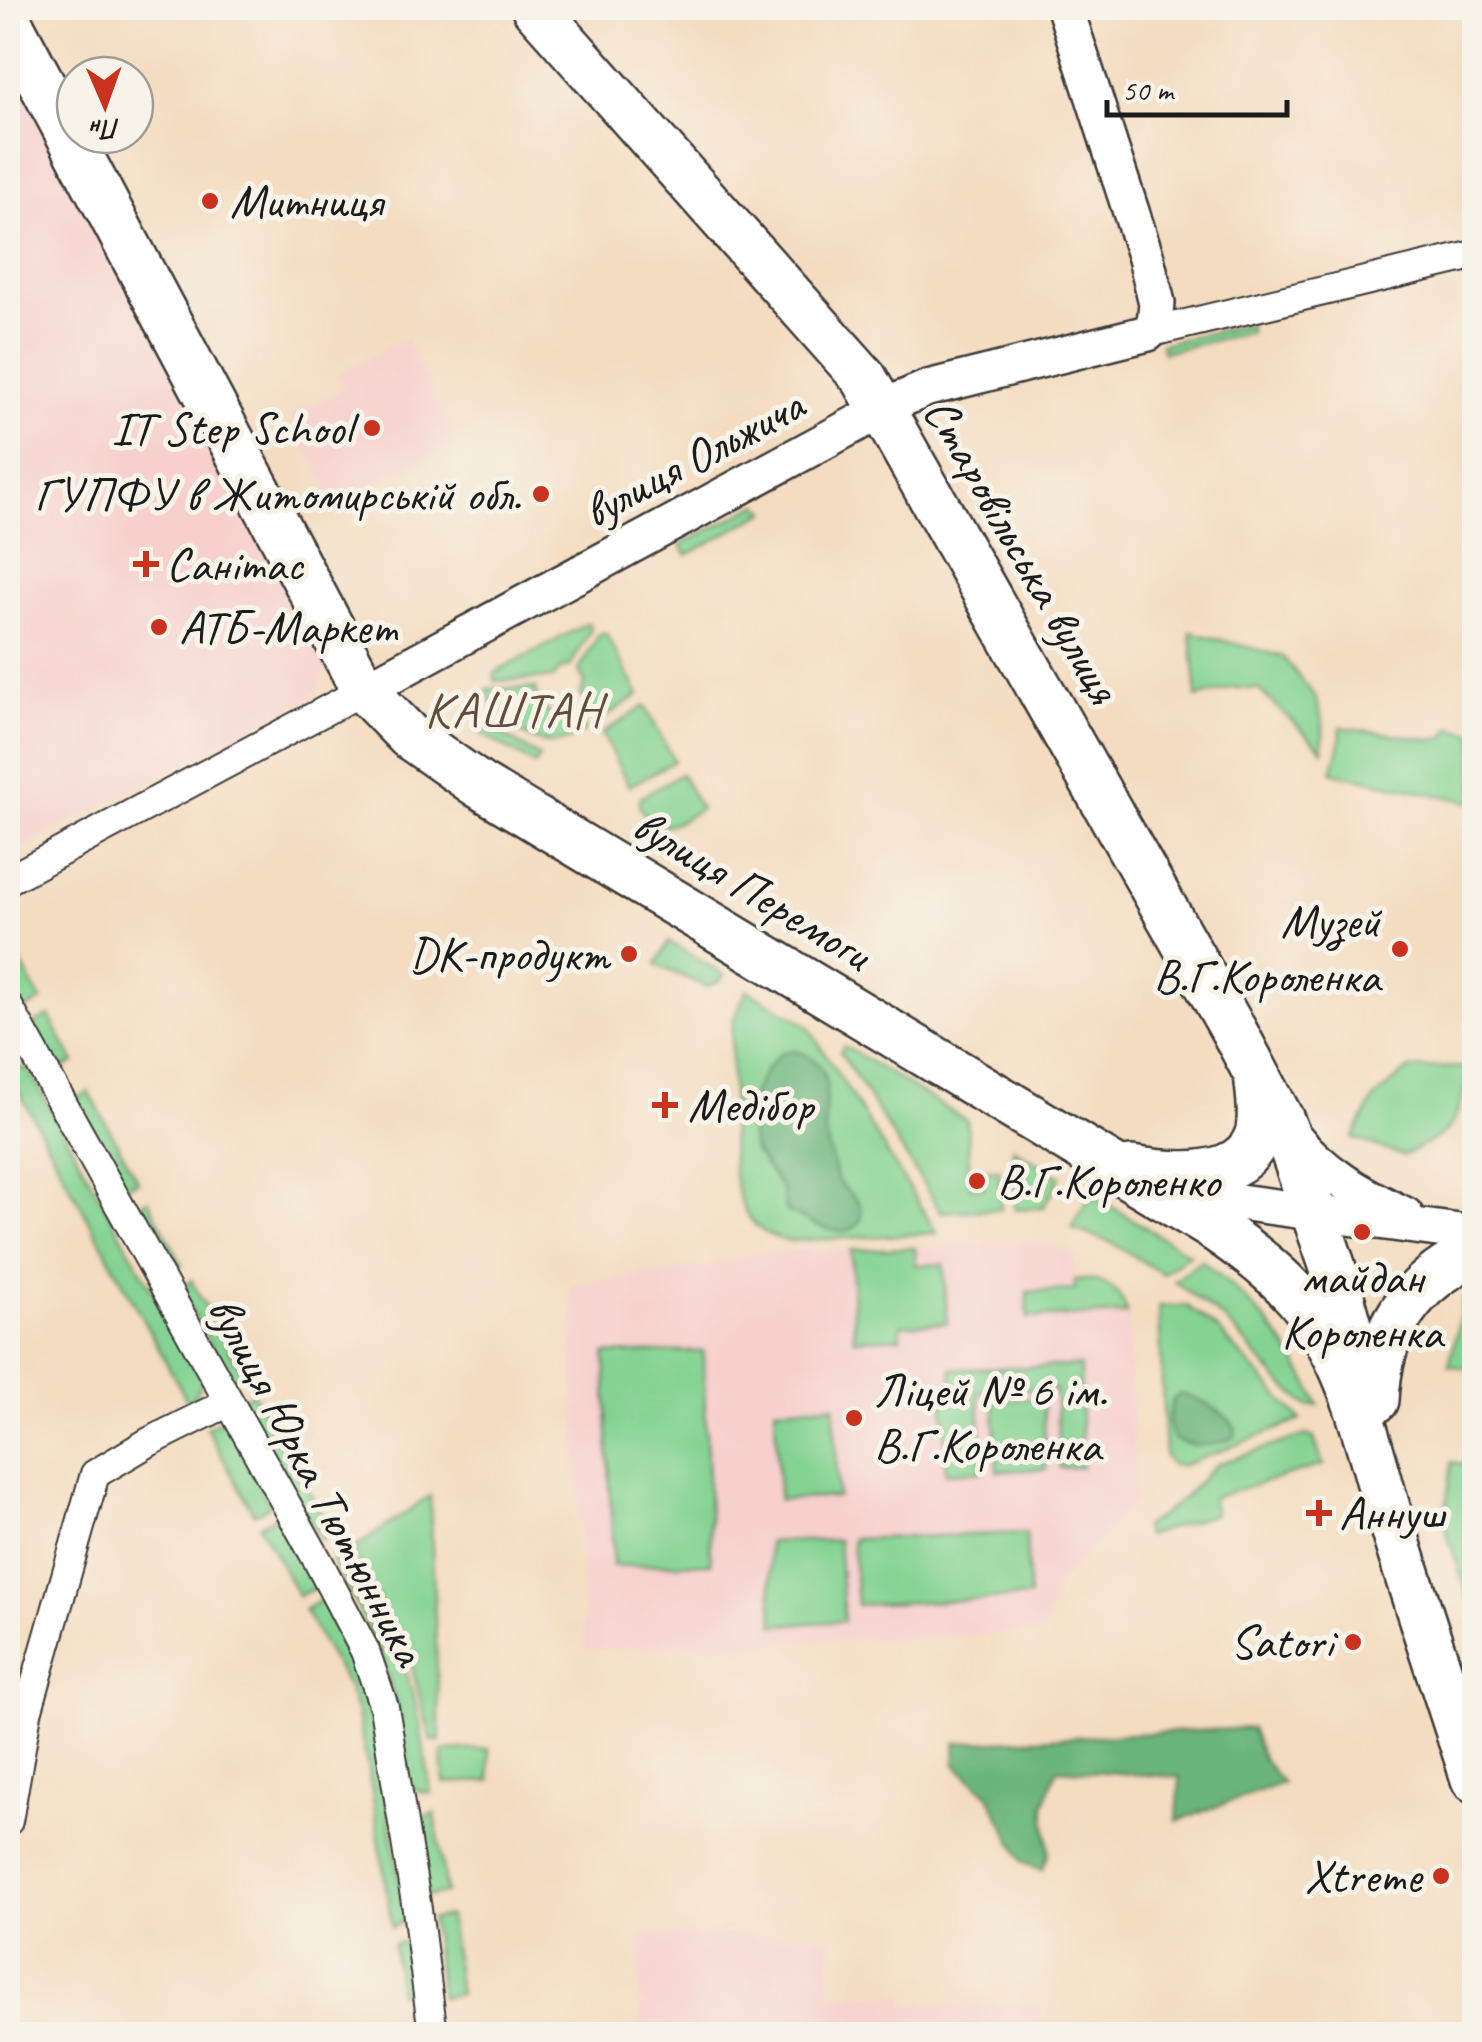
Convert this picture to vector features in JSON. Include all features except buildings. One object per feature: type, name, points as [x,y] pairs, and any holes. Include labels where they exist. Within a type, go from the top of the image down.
[{"type":"main road","name":"Старовільська вулиця","points":[[536,8],[864,378],[1281,1120],[1314,1213]]},
{"type":"main road","name":"вулиця Перемоги","points":[[8,20],[374,685],[409,736],[479,785],[1199,1218],[1254,1256],[1289,1287],[1315,1319],[1334,1352],[1356,1407],[1474,1779]]},
{"type":"main road","points":[[1109,1166],[1186,1175],[1211,1172],[1241,1158],[1258,1136],[1258,1078]]},
{"type":"main road","points":[[1314,1213],[1370,1396],[1376,1395],[1384,1349],[1411,1297],[1452,1263],[1469,1240]]},
{"type":"main road","name":"вулиця Перемоги","points":[[1370,1396],[1474,1726]]},
{"type":"street","points":[[24,8],[55,66]]},
{"type":"street","points":[[1065,8],[1146,258],[1157,304],[1155,323],[1148,333]]},
{"type":"street","name":"вулиця Перемоги","points":[[102,155],[328,582],[374,685],[438,735],[552,808],[1202,1197],[1255,1233],[1306,1281],[1335,1320],[1370,1396]]},
{"type":"street","name":"вулиця Ольжича","points":[[8,880],[928,388],[1474,254]]},
{"type":"street","name":"вулиця Юрка Тютюнника","points":[[8,1006],[366,1651],[384,1707],[433,2034]]},
{"type":"street","points":[[1281,1120],[1324,1168],[1354,1189],[1407,1216],[1469,1240]]},
{"type":"street","points":[[1109,1166],[1202,1197],[1469,1240]]},
{"type":"street","points":[[8,1821],[27,1713],[95,1474],[230,1402]]},
{"type":"shaded area","points":[[8,62],[327,666],[318,691],[311,697],[8,854]]},
{"type":"shaded area","name":"IT Step School","points":[[406,339],[456,443],[335,505],[290,416],[344,388],[337,374]]},
{"type":"shaded area","name":"Ліцей № 6 ім. В.Г.Короленка","points":[[1039,1242],[1074,1253],[1075,1277],[1094,1279],[1113,1288],[1129,1314],[1135,1503],[1056,1585],[1042,1633],[585,1649],[571,1285],[727,1263],[753,1252]]},
{"type":"shaded area","points":[[640,1935],[830,1936],[830,1995],[905,1995],[905,2005],[1041,2004],[1040,2034],[640,2034]]},
{"type":"green space","points":[[1248,324],[1250,332],[1163,352],[1161,344]]},
{"type":"green space","points":[[759,504],[767,511],[687,555],[681,545]]},
{"type":"green space","points":[[588,623],[591,629],[570,667],[561,669],[553,678],[495,681],[495,673]]},
{"type":"green space","points":[[1191,632],[1282,656],[1315,696],[1323,723],[1323,750],[1258,689],[1233,688],[1197,698]]},
{"type":"green space","points":[[599,634],[606,634],[639,695],[596,723],[581,694],[585,682],[579,671]]},
{"type":"green space","points":[[536,688],[541,705],[548,712],[564,720],[577,716],[585,730],[559,742],[534,739],[504,718],[487,689]]},
{"type":"green space","points":[[645,706],[674,761],[629,786],[602,734]]},
{"type":"green space","points":[[479,721],[540,757],[535,765],[474,729]]},
{"type":"green space","points":[[1341,727],[1433,740],[1445,737],[1451,728],[1474,733],[1474,803],[1332,772]]},
{"type":"green space","points":[[681,774],[700,809],[670,824],[650,823],[639,806],[639,798]]},
{"type":"green space","points":[[8,939],[41,1001],[24,1010],[8,980]]},
{"type":"green space","points":[[669,942],[724,975],[705,986],[656,965]]},
{"type":"green space","points":[[747,990],[808,1026],[937,1233],[791,1241],[769,1235],[753,1222],[736,1185],[731,1140],[732,1028]]},
{"type":"green space","points":[[49,1016],[74,1062],[58,1071],[32,1025]]},
{"type":"green space","points":[[844,1046],[967,1121],[970,1188],[984,1188],[984,1170],[999,1169],[1001,1209],[941,1212],[840,1052]]},
{"type":"green space","points":[[793,1050],[817,1063],[826,1080],[826,1134],[834,1171],[861,1210],[859,1222],[852,1229],[828,1229],[786,1211],[782,1189],[754,1151],[748,1124],[753,1093],[766,1069],[781,1053]]},
{"type":"green space","points":[[21,1067],[29,1070],[203,1381],[189,1404],[10,1073]]},
{"type":"green space","points":[[1460,1067],[1466,1071],[1461,1103],[1450,1126],[1437,1138],[1403,1156],[1353,1138],[1374,1099],[1409,1069]]},
{"type":"green space","points":[[89,1092],[138,1181],[123,1188],[74,1100]]},
{"type":"green space","points":[[1013,1148],[1060,1177],[1043,1208],[1015,1209]]},
{"type":"green space","points":[[1091,1194],[1189,1254],[1163,1274],[1112,1243],[1072,1228]]},
{"type":"green space","points":[[148,1200],[182,1265],[170,1265],[163,1260],[134,1208]]},
{"type":"green space","points":[[915,1248],[916,1265],[944,1264],[947,1323],[901,1325],[901,1337],[854,1339],[851,1250]]},
{"type":"green space","points":[[1201,1260],[1269,1325],[1296,1362],[1319,1405],[1308,1406],[1281,1383],[1226,1321],[1174,1281]]},
{"type":"green space","points":[[1085,1279],[1113,1289],[1127,1314],[1028,1318],[1027,1292],[1075,1290],[1075,1280]]},
{"type":"green space","points":[[191,1280],[242,1373],[231,1380],[183,1296]]},
{"type":"green space","points":[[1474,1289],[1474,1370],[1449,1365],[1464,1299]]},
{"type":"green space","points":[[1159,1306],[1187,1306],[1218,1330],[1301,1420],[1184,1465],[1171,1465],[1165,1457]]},
{"type":"green space","points":[[703,1351],[711,1563],[613,1566],[605,1354]]},
{"type":"green space","points":[[1080,1366],[1082,1467],[1060,1468],[1055,1389],[979,1392],[982,1471],[946,1473],[943,1389],[953,1388],[952,1369]]},
{"type":"green space","points":[[253,1393],[332,1532],[320,1539],[241,1399]]},
{"type":"green space","points":[[1180,1394],[1203,1402],[1224,1416],[1235,1427],[1235,1437],[1204,1445],[1173,1438],[1168,1423],[1172,1401]]},
{"type":"green space","points":[[1043,1398],[1046,1469],[997,1471],[994,1400]]},
{"type":"green space","points":[[834,1405],[838,1497],[779,1500],[775,1408]]},
{"type":"green space","points":[[224,1419],[271,1505],[254,1514],[206,1427]]},
{"type":"green space","points":[[1306,1435],[1314,1438],[1323,1465],[1211,1498],[1215,1514],[1146,1536],[1143,1526],[1183,1498],[1217,1464]]},
{"type":"green space","points":[[1452,1462],[1474,1466],[1474,1616],[1444,1523]]},
{"type":"green space","points":[[430,1496],[440,1741],[432,1741],[411,1664],[352,1550]]},
{"type":"green space","points":[[277,1516],[317,1587],[298,1596],[259,1525]]},
{"type":"green space","points":[[1026,1533],[1029,1597],[857,1605],[852,1539]]},
{"type":"green space","points":[[838,1540],[844,1621],[774,1625],[768,1542]]},
{"type":"green space","points":[[345,1553],[405,1668],[418,1712],[431,1793],[410,1786],[397,1708],[379,1648],[332,1560]]},
{"type":"green space","points":[[323,1599],[362,1682],[377,1740],[406,1919],[392,1928],[357,1712],[347,1686],[304,1610]]},
{"type":"green space","points":[[1251,1728],[1262,1758],[1282,1783],[1177,1821],[1180,1777],[1057,1769],[1044,1805],[1049,1853],[1042,1870],[1022,1861],[989,1795],[956,1765],[955,1743]]},
{"type":"green space","points":[[489,1749],[490,1781],[444,1783],[442,1751]]},
{"type":"green space","points":[[435,1813],[446,1893],[427,1896],[416,1828],[421,1819]]},
{"type":"green space","points":[[449,1916],[459,1994],[441,1997],[431,1919]]},
{"type":"green space","points":[[409,1941],[416,1988],[399,1993],[393,1944]]},
{"type":"place","name":"Митниця","points":[[210,201]]},
{"type":"place","name":"IT Step School","points":[[372,428]]},
{"type":"place","name":"ГУПФУ в Житомирській обл.","points":[[541,494]]},
{"type":"place","name":"Санітас","points":[[146,564]]},
{"type":"place","name":"АТБ-Маркет","points":[[159,627]]},
{"type":"place","name":"Музей В.Г.Короленка","points":[[1400,949]]},
{"type":"place","name":"DK-продукт","points":[[629,954]]},
{"type":"place","name":"Медібор","points":[[665,1105]]},
{"type":"place","name":"В.Г.Короленко","points":[[977,1181]]},
{"type":"place","name":"майдан Короленка","points":[[1362,1232]]},
{"type":"place","name":"Ліцей № 6 ім. В.Г.Короленка","points":[[854,1418]]},
{"type":"place","name":"Аннуш","points":[[1319,1513]]},
{"type":"place","name":"Satori","points":[[1353,1642]]},
{"type":"place","name":"Xtreme","points":[[1441,1876]]},
{"type":"district","name":"КАШТАН","points":[[514,710]]}]
